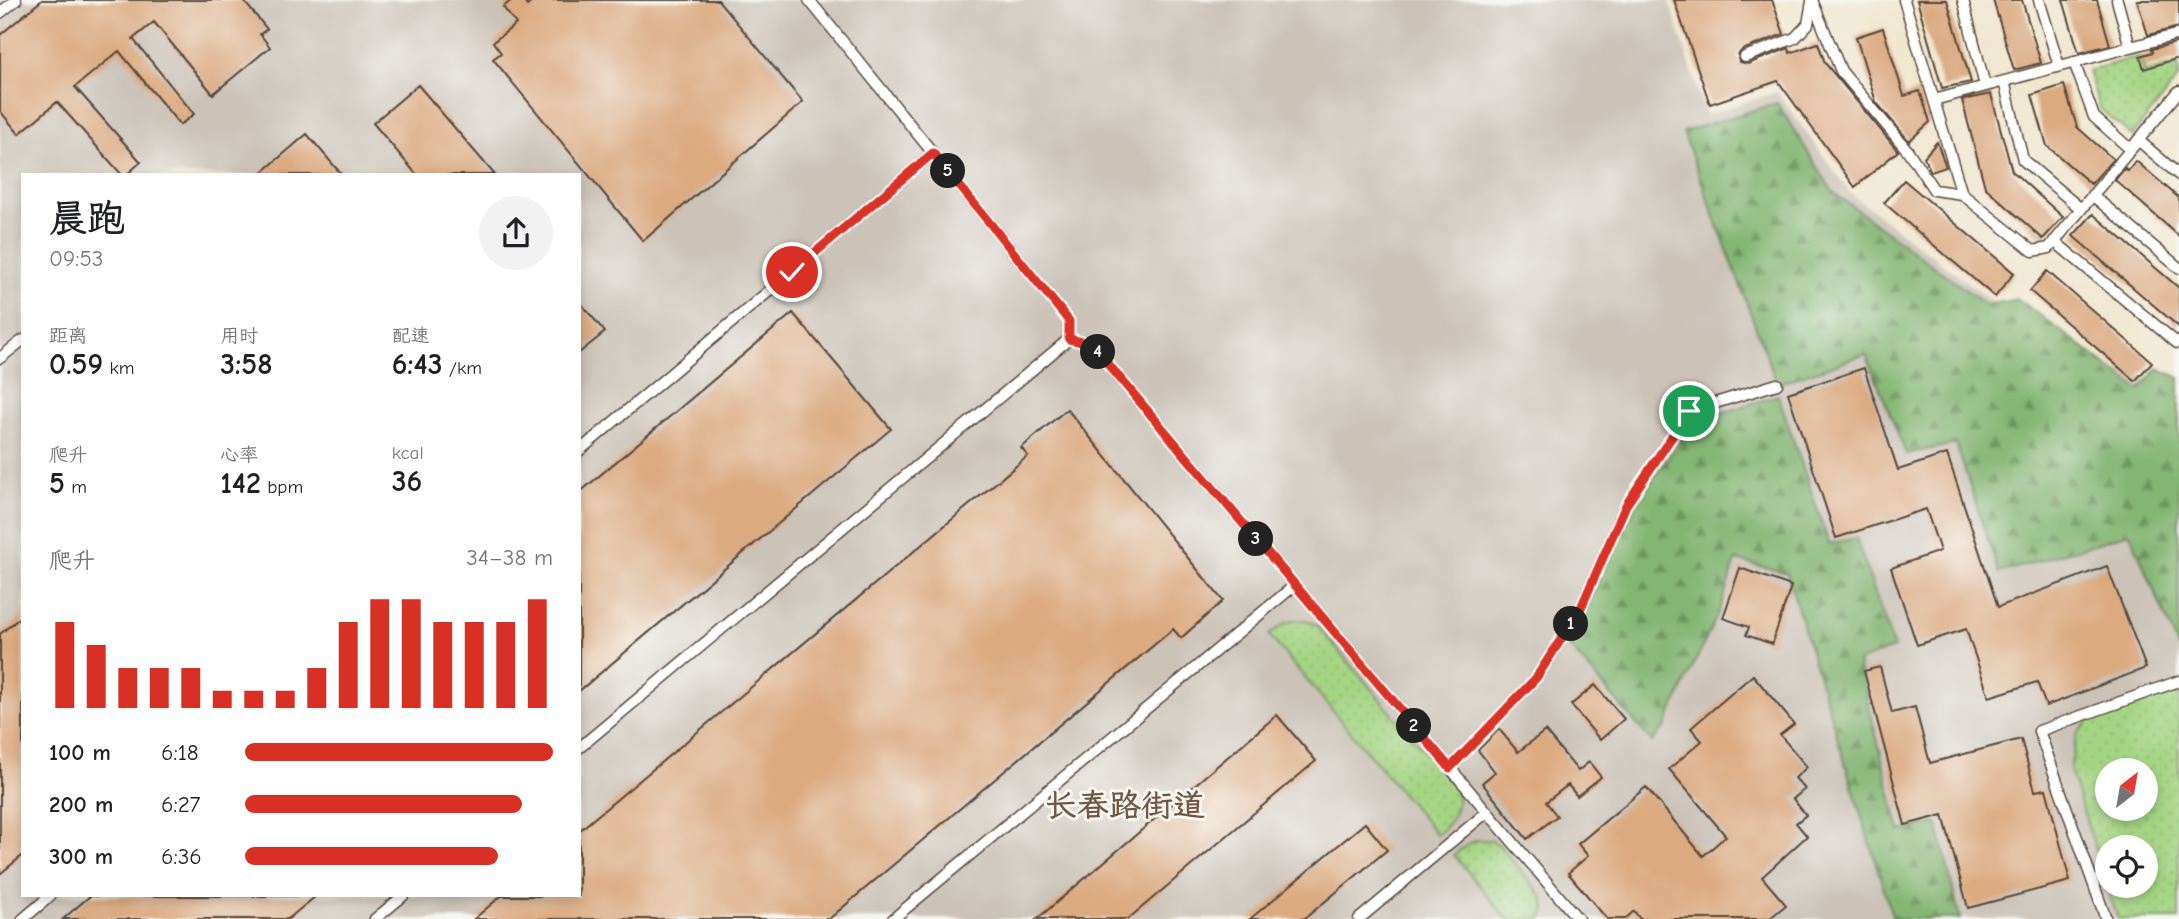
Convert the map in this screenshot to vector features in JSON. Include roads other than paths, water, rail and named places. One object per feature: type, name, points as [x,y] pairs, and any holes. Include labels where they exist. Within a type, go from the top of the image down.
[{"type":"lane","points":[[0,13],[16,0]]},
{"type":"lane","points":[[809,0],[1069,321],[1069,339]]},
{"type":"lane","points":[[1745,57],[1795,38],[1808,24],[1812,0],[1841,71],[1908,151],[1934,190],[1962,194],[2033,251],[2049,248],[2179,90]]},
{"type":"lane","points":[[1904,0],[1962,194]]},
{"type":"lane","points":[[1963,0],[1986,86]]},
{"type":"lane","points":[[2039,0],[2059,66]]},
{"type":"lane","points":[[2117,0],[2130,47]]},
{"type":"lane","points":[[1934,100],[2179,34]]},
{"type":"lane","points":[[2074,62],[2094,117],[2130,149]]},
{"type":"lane","points":[[2004,81],[2023,160],[2081,209]]},
{"type":"lane","points":[[2138,140],[2179,175]]},
{"type":"lane","points":[[581,449],[933,153]]},
{"type":"lane","points":[[2092,195],[2179,268]]},
{"type":"lane","points":[[2054,241],[2177,343],[2179,341]]},
{"type":"lane","points":[[1069,339],[1091,344],[1578,919]]},
{"type":"lane","points":[[581,746],[1069,339]]},
{"type":"lane","points":[[0,358],[21,342]]},
{"type":"lane","points":[[1450,768],[1536,678],[1580,610],[1626,505],[1689,411],[1777,384]]},
{"type":"lane","points":[[893,919],[1295,584]]},
{"type":"lane","points":[[2106,919],[2039,731],[2179,681]]},
{"type":"lane","points":[[1359,919],[1487,812]]},
{"type":"lane","points":[[23,919],[49,897]]},
{"type":"lane","points":[[375,919],[402,897]]},
{"type":"district","name":"长春路街道","points":[[1125,805]]}]
